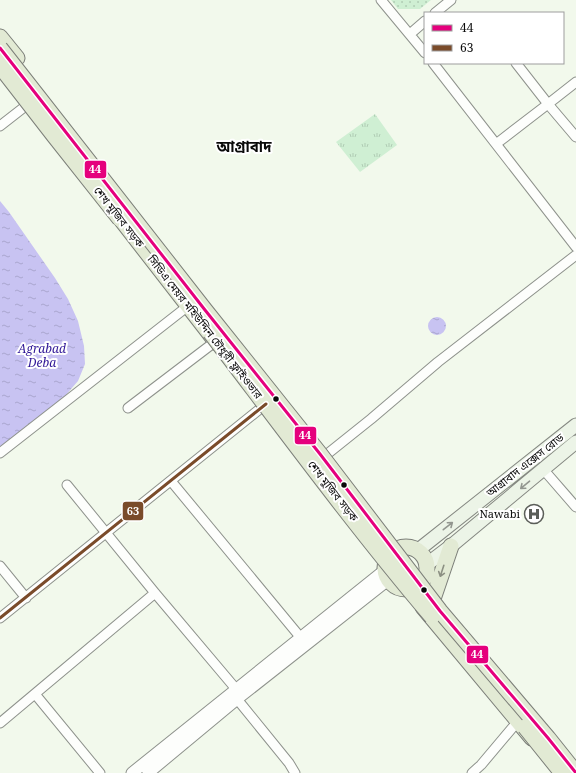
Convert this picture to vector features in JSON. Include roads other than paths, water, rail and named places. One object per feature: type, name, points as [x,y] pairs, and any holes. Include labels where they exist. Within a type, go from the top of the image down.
[{"type":"highway","name":"শেখ মুজিব সড়ক","points":[[0,37],[399,548]]},
{"type":"highway","points":[[0,48],[320,454],[440,611],[576,773]]},
{"type":"highway","name":"শেখ মুজিব সড়ক","points":[[0,65],[266,404],[387,570]]},
{"type":"highway","name":"সিডিএ মেয়র মহিউদ্দিন চৌধুরী ফ্লাইওভার","points":[[0,65],[55,137],[177,290],[293,442],[400,578],[528,730],[561,773]]},
{"type":"highway","points":[[434,596],[451,546]]},
{"type":"highway","points":[[405,547],[411,548],[422,555],[426,565],[425,576],[422,581],[408,589],[395,586],[387,570],[390,554],[399,548],[405,547]]},
{"type":"highway","points":[[422,581],[576,767]]},
{"type":"highway","points":[[408,589],[561,773]]},
{"type":"main road","name":"আগ্রাবাদ এক্সেস রোড","points":[[417,551],[576,425]]},
{"type":"main road","name":"আগ্রাবাদ এক্সেস রোড","points":[[426,565],[576,442]]},
{"type":"street","points":[[381,0],[424,52]]},
{"type":"street","points":[[436,12],[451,0]]},
{"type":"street","points":[[410,34],[424,22]]},
{"type":"street","points":[[434,64],[576,248]]},
{"type":"street","points":[[517,64],[576,137]]},
{"type":"street","points":[[496,144],[576,82]]},
{"type":"street","points":[[0,126],[42,92]]},
{"type":"street","points":[[326,455],[438,362],[576,255]]},
{"type":"street","points":[[0,453],[188,306]]},
{"type":"street","points":[[128,408],[216,341]]},
{"type":"street","points":[[0,618],[266,404]]},
{"type":"street","points":[[543,469],[576,507]]},
{"type":"street","points":[[171,481],[301,638]]},
{"type":"street","points":[[67,485],[236,694],[295,773]]},
{"type":"street","points":[[0,566],[26,598]]},
{"type":"street","points":[[148,773],[301,638],[387,570]]},
{"type":"street","points":[[132,773],[236,694],[387,570]]},
{"type":"street","points":[[0,723],[155,593]]},
{"type":"street","points":[[35,694],[100,773]]},
{"type":"street","points":[[474,773],[518,721]]},
{"type":"water","name":"Agrabad Deba","points":[[0,201],[55,278],[68,299],[78,321],[84,346],[85,364],[78,381],[65,396],[0,447]]},
{"type":"water","points":[[437,317],[443,320],[446,326],[443,332],[437,335],[431,332],[428,326],[431,320]]},
{"type":"place","name":"Nawabi","points":[[534,514]]},
{"type":"district","name":"আগ্রাবাদ","points":[[244,147]]}]
